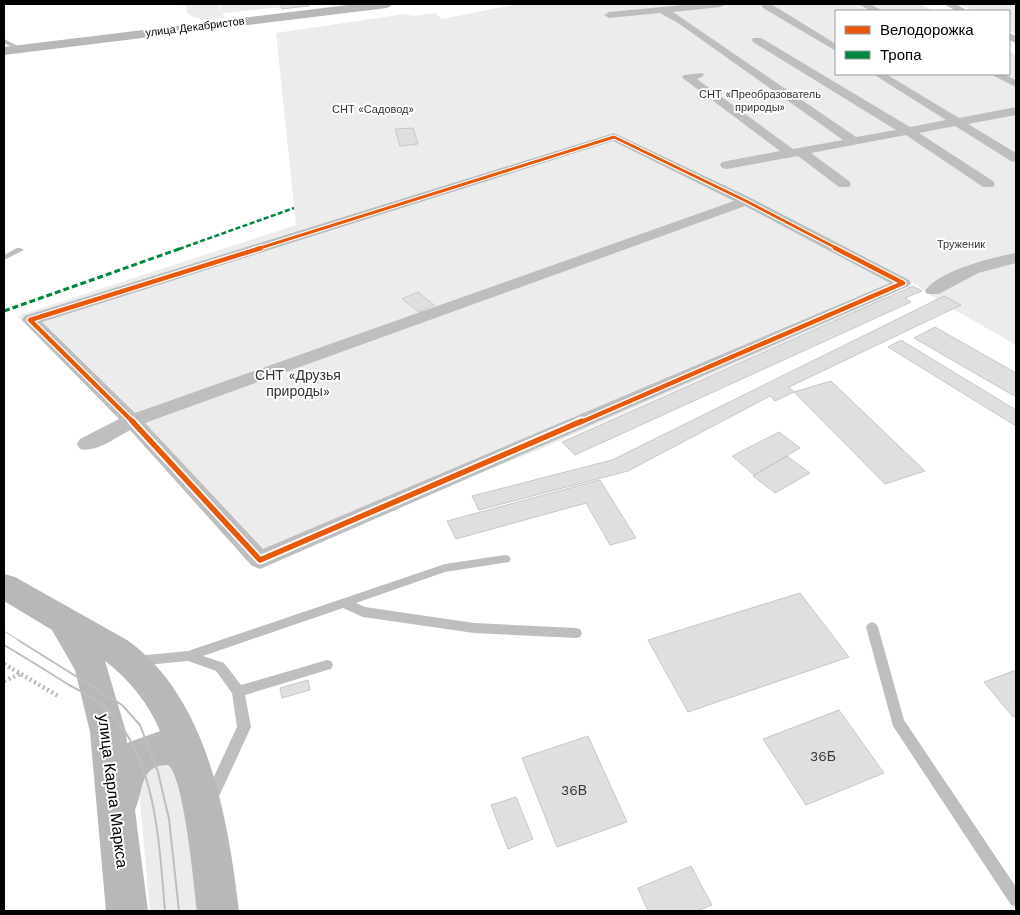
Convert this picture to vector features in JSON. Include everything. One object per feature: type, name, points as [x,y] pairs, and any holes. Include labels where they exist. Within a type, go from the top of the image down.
[{"type":"street","name":"улица Декабристов","points":[[4,51],[387,4]]},
{"type":"street","points":[[609,15],[721,4]]},
{"type":"street","points":[[766,4],[766,6],[835,47]]},
{"type":"street","points":[[863,4],[876,10]]},
{"type":"street","points":[[949,4],[961,10]]},
{"type":"street","points":[[662,10],[682,21],[853,141]]},
{"type":"street","points":[[757,40],[909,132],[988,184]]},
{"type":"street","points":[[698,75],[688,77],[844,184]]},
{"type":"street","points":[[880,75],[1016,158]]},
{"type":"street","points":[[998,75],[1016,84]]},
{"type":"street","points":[[727,165],[1016,111]]},
{"type":"street","points":[[614,136],[746,201],[903,283],[260,560],[132,421],[30,320],[614,136]]},
{"type":"street","points":[[87,444],[132,421],[746,201]]},
{"type":"street","points":[[933,291],[947,281],[993,261],[1016,258]]},
{"type":"street","name":"улица Карла Маркса","points":[[4,586],[108,644],[131,662],[154,687],[165,704],[191,764],[204,813],[218,911]]},
{"type":"street","name":"улица Карла Маркса","points":[[63,620],[91,667],[108,732],[127,911]]},
{"type":"street","points":[[119,826],[123,784],[130,767],[137,757],[150,750],[171,749],[184,755],[191,764]]},
{"type":"lane","points":[[4,41],[20,49]]},
{"type":"lane","points":[[4,258],[20,250]]},
{"type":"lane","points":[[131,662],[188,656],[446,568],[505,559]]},
{"type":"lane","points":[[345,603],[363,612],[474,628],[576,632]]},
{"type":"lane","points":[[872,627],[898,722],[1016,900]]},
{"type":"lane","points":[[188,656],[220,667],[238,691],[244,727],[204,813]]},
{"type":"lane","points":[[238,691],[327,665]]},
{"type":"path","points":[[4,664],[58,696]]},
{"type":"path","points":[[4,681],[20,674]]},
{"type":"green space","points":[[172,4],[218,4],[221,11],[220,4],[317,4],[223,13],[224,18],[209,20],[191,16],[187,13],[186,6]]},
{"type":"green space","points":[[518,4],[920,4],[932,10],[835,10],[835,75],[1010,75],[1010,52],[1016,55],[1016,345],[953,309],[960,304],[944,296],[936,299],[912,282],[881,300],[536,451],[260,560],[17,316],[296,225],[276,33],[404,14],[413,16],[435,13],[442,19]]},
{"type":"green space","points":[[958,4],[1016,4],[1016,34],[1010,31],[1010,10],[970,10]]},
{"type":"green space","points":[[160,755],[184,772],[202,911],[150,911],[137,769]]},
{"type":"building","points":[[280,4],[308,4],[309,6],[282,9]]},
{"type":"building","points":[[413,128],[418,144],[400,146],[395,129]]},
{"type":"building","points":[[913,286],[922,291],[905,298],[911,302],[575,455],[562,442]]},
{"type":"building","points":[[418,292],[434,305],[419,312],[402,299]]},
{"type":"building","points":[[944,296],[961,305],[789,387],[794,392],[775,401],[770,396],[628,471],[479,510],[472,496],[612,460]]},
{"type":"building","points":[[935,327],[1016,373],[1016,397],[914,338]]},
{"type":"building","points":[[901,340],[1016,410],[1016,426],[888,347]]},
{"type":"building","points":[[831,381],[925,471],[885,484],[794,392]]},
{"type":"building","points":[[779,432],[800,448],[754,475],[732,456]]},
{"type":"building","points":[[787,456],[810,473],[775,493],[753,476]]},
{"type":"building","points":[[600,480],[636,538],[610,545],[586,503],[456,539],[447,521]]},
{"type":"building","points":[[800,593],[849,657],[688,712],[648,640]]},
{"type":"building","points":[[1016,670],[1016,715],[1013,717],[984,682]]},
{"type":"building","points":[[308,680],[310,690],[282,698],[280,688]]},
{"type":"building","points":[[839,710],[884,773],[806,805],[763,739]]},
{"type":"building","points":[[588,736],[627,822],[557,847],[522,758]]},
{"type":"building","points":[[516,797],[533,839],[508,849],[491,805]]},
{"type":"building","points":[[691,866],[712,905],[697,911],[648,911],[638,888]]},
{"type":"tram line","points":[[4,631],[20,641]]},
{"type":"tram line","points":[[18,640],[122,705],[140,725],[158,772],[169,819],[179,911]]},
{"type":"tram line","points":[[4,645],[102,705],[120,725],[134,748],[145,773],[152,801],[157,829],[165,911]]},
{"type":"marked path","points":[[4,311],[294,208]]},
{"type":"cycle path","points":[[614,137],[746,201],[903,283],[260,560],[132,421],[30,320],[614,137]]},
{"type":"park label","name":"СНТ «Преобразователь природы»","points":[[760,100]]},
{"type":"park label","name":"СНТ «Садовод»","points":[[373,109]]},
{"type":"park label","name":"Труженик","points":[[961,244]]},
{"type":"park label","name":"СНТ «Друзья природы»","points":[[298,384]]}]
